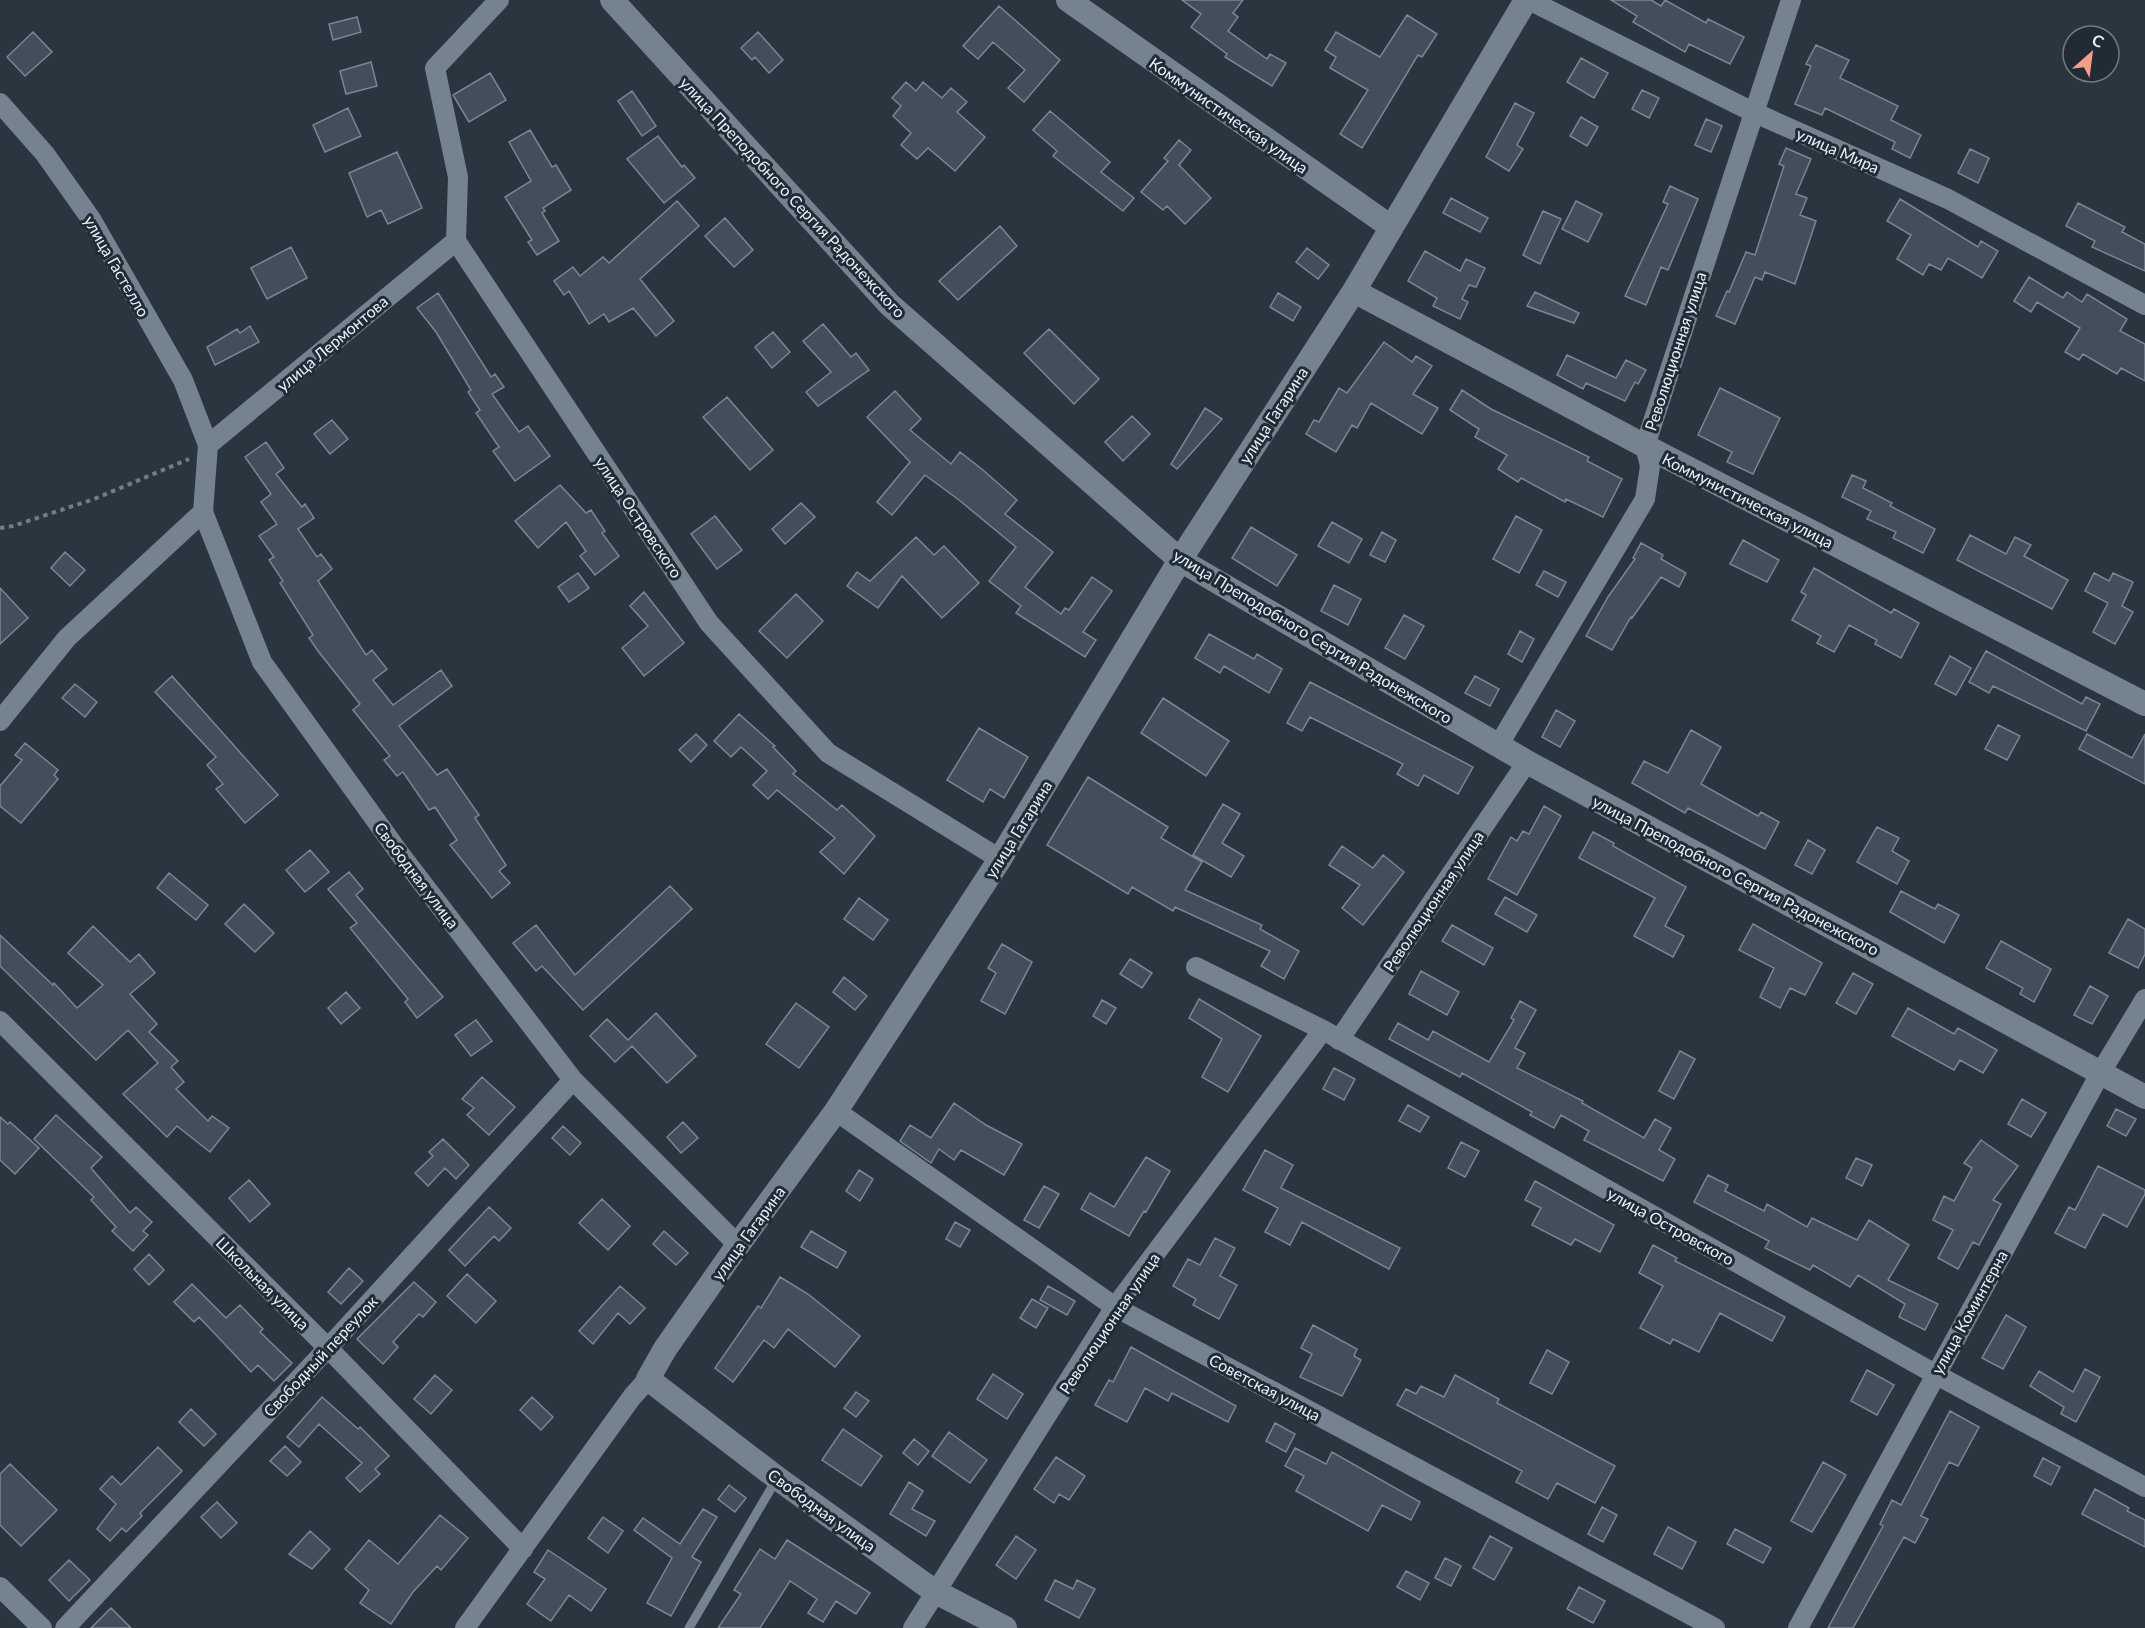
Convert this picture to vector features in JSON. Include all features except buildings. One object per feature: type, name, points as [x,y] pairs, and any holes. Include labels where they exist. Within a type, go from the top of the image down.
[{"type":"street","points":[[456,241],[458,177],[435,68],[499,0]]},
{"type":"street","name":"улица Преподобного Сергия Радонежского","points":[[612,0],[890,305],[1180,560],[1498,746],[2145,1096]]},
{"type":"street","name":"Коммунистическая улица","points":[[1068,0],[1391,227]]},
{"type":"street","name":"улица Гагарина","points":[[465,1628],[632,1397],[648,1379],[665,1349],[836,1111],[1000,860],[1180,560],[1354,291],[1528,0]]},
{"type":"street","name":"улица Мира","points":[[1528,0],[1753,112],[1948,199],[2145,305]]},
{"type":"street","name":"Революционная улица","points":[[1498,746],[1645,499],[1650,466],[1645,446],[1791,0]]},
{"type":"street","name":"улица Гастелло","points":[[0,103],[45,154],[91,219],[183,380],[208,445]]},
{"type":"street","name":"улица Лермонтова","points":[[208,445],[456,241]]},
{"type":"street","name":"улица Островского","points":[[456,241],[709,623],[828,753],[1000,860]]},
{"type":"street","name":"Коммунистическая улица","points":[[1354,291],[1645,446],[2145,704]]},
{"type":"street","name":"Свободная улица","points":[[208,445],[203,512],[262,662],[400,854],[573,1080],[738,1245]]},
{"type":"street","points":[[0,721],[67,638],[203,512]]},
{"type":"street","name":"Революционная улица","points":[[913,1628],[934,1591],[1115,1307],[1331,1035],[1527,762]]},
{"type":"street","name":"улица Островского","points":[[1196,966],[1331,1035],[1935,1374],[2145,1487]]},
{"type":"street","name":"улица Коминтерна","points":[[1798,1628],[2101,1072],[2145,999]]},
{"type":"street","name":"Школьная улица","points":[[0,1021],[328,1348],[523,1549]]},
{"type":"street","name":"Свободный переулок","points":[[65,1628],[328,1348],[573,1080]]},
{"type":"street","name":"Советская улица","points":[[836,1111],[1115,1307],[1715,1628]]},
{"type":"street","name":"Свободная улица","points":[[648,1379],[777,1478],[934,1591],[1005,1628]]},
{"type":"street","points":[[0,1587],[42,1628]]},
{"type":"lane","points":[[689,1628],[777,1478]]},
{"type":"path","points":[[0,528],[13,526],[94,499],[193,458],[208,445]]}]
